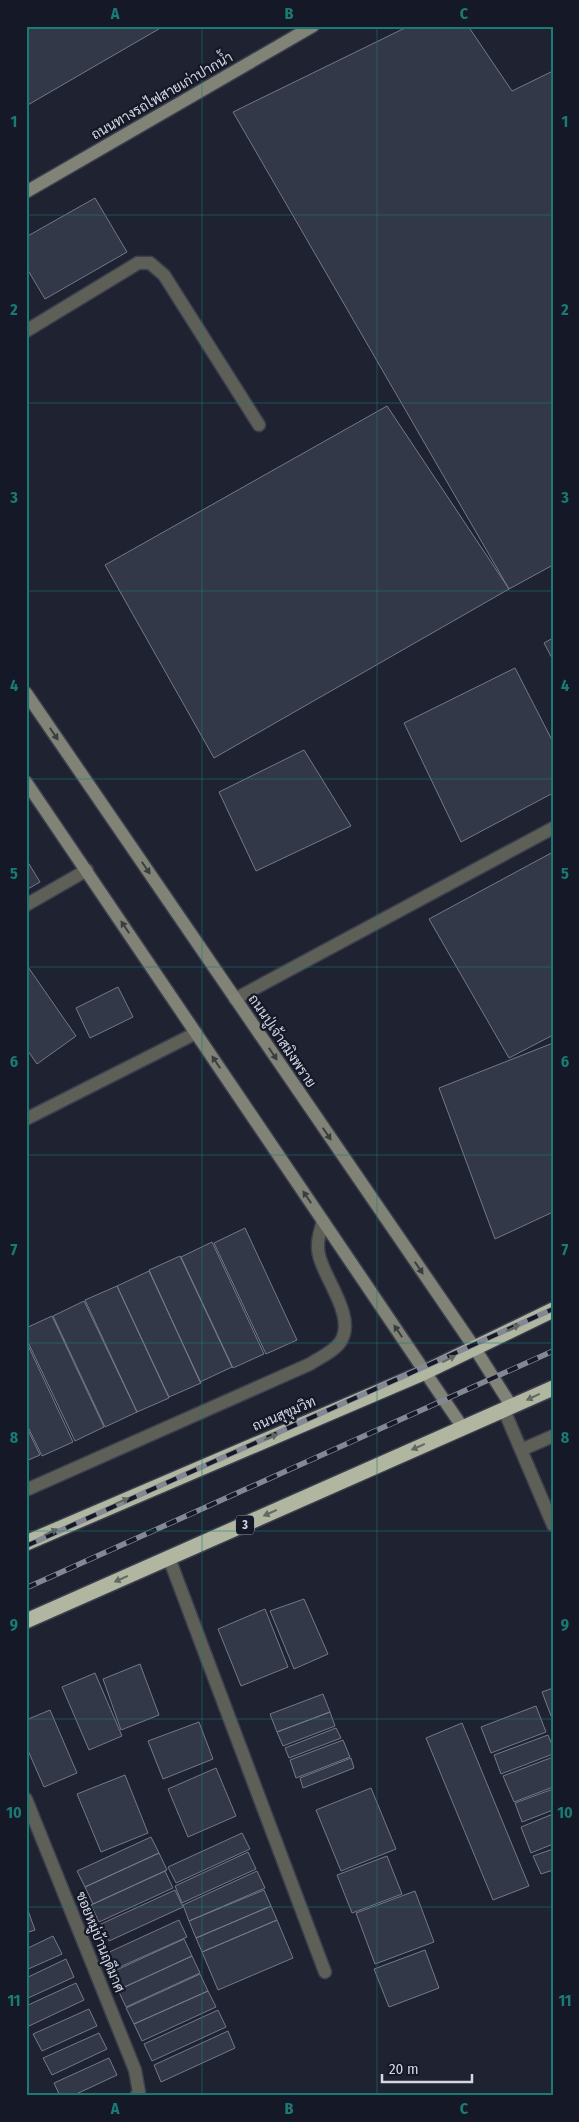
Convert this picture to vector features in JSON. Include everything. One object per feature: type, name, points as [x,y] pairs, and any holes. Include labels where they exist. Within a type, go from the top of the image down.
[{"type":"highway","name":"ถนนสุขุมวิท","points":[[26,1543],[425,1372],[553,1310]]},
{"type":"highway","name":"3","points":[[26,1621],[553,1388]]},
{"type":"main road","name":"ถนนทางรถไฟสายเก่าปากน้ำ","points":[[26,192],[314,26]]},
{"type":"main road","name":"ถนนปู่เจ้าสมิงพราย","points":[[26,693],[474,1347],[508,1408]]},
{"type":"main road","points":[[26,782],[463,1428]]},
{"type":"street","points":[[26,331],[138,263],[150,263],[164,275],[259,425]]},
{"type":"street","points":[[236,999],[553,828]]},
{"type":"street","points":[[26,905],[87,870]]},
{"type":"street","points":[[26,1120],[196,1033]]},
{"type":"street","points":[[26,1490],[310,1364],[340,1342],[345,1326],[343,1316],[338,1298],[319,1255],[318,1239],[323,1221]]},
{"type":"street","points":[[508,1408],[521,1450],[553,1525]]},
{"type":"street","points":[[521,1450],[553,1436]]},
{"type":"street","points":[[169,1558],[324,1972]]},
{"type":"street","name":"ซอยหมู่บ้านฤดีมาศ","points":[[26,1799],[136,2070],[139,2092],[136,2096]]},
{"type":"building","points":[[26,26],[164,26],[26,106]]},
{"type":"building","points":[[409,26],[468,26],[512,91],[553,71],[553,565],[509,589],[233,112]]},
{"type":"building","points":[[95,198],[127,252],[45,299],[26,267],[26,237]]},
{"type":"building","points":[[387,406],[509,589],[214,758],[105,565]]},
{"type":"building","points":[[553,638],[553,660],[544,643]]},
{"type":"building","points":[[515,668],[553,742],[553,793],[461,842],[404,723]]},
{"type":"building","points":[[304,750],[351,826],[256,871],[219,792]]},
{"type":"building","points":[[553,852],[553,1035],[509,1058],[429,919]]},
{"type":"building","points":[[26,859],[40,882],[26,890]]},
{"type":"building","points":[[26,964],[76,1036],[37,1064],[26,1048]]},
{"type":"building","points":[[118,987],[133,1017],[90,1038],[76,1008]]},
{"type":"building","points":[[553,1043],[553,1212],[495,1239],[439,1088]]},
{"type":"building","points":[[245,1228],[297,1340],[266,1354],[214,1243]]},
{"type":"building","points":[[212,1242],[264,1354],[233,1368],[181,1257]]},
{"type":"building","points":[[180,1256],[232,1367],[200,1382],[149,1270]]},
{"type":"building","points":[[149,1271],[201,1383],[169,1397],[117,1286]]},
{"type":"building","points":[[117,1286],[169,1398],[137,1412],[85,1300]]},
{"type":"building","points":[[84,1301],[137,1412],[105,1427],[53,1316]]},
{"type":"building","points":[[52,1316],[104,1427],[75,1441],[26,1338],[26,1328]]},
{"type":"building","points":[[26,1341],[73,1442],[42,1456],[26,1423]]},
{"type":"building","points":[[26,1426],[40,1455],[26,1461]]},
{"type":"building","points":[[304,1599],[328,1654],[294,1669],[270,1611]]},
{"type":"building","points":[[265,1609],[288,1667],[241,1686],[218,1629]]},
{"type":"building","points":[[140,1664],[159,1715],[121,1730],[103,1679]]},
{"type":"building","points":[[95,1673],[122,1736],[89,1750],[62,1687]]},
{"type":"building","points":[[553,1688],[553,1721],[542,1692]]},
{"type":"building","points":[[323,1694],[330,1712],[277,1732],[270,1714]]},
{"type":"building","points":[[536,1706],[546,1732],[491,1753],[481,1727]]},
{"type":"building","points":[[50,1710],[77,1773],[44,1787],[26,1746],[26,1720]]},
{"type":"building","points":[[330,1712],[335,1726],[283,1746],[277,1732]]},
{"type":"building","points":[[199,1722],[213,1759],[163,1779],[148,1741]]},
{"type":"building","points":[[462,1723],[529,1886],[493,1900],[426,1738]]},
{"type":"building","points":[[336,1728],[341,1738],[289,1758],[285,1748]]},
{"type":"building","points":[[548,1735],[553,1747],[553,1754],[501,1774],[494,1755]]},
{"type":"building","points":[[343,1740],[350,1757],[296,1778],[290,1760]]},
{"type":"building","points":[[553,1757],[553,1787],[514,1802],[503,1776]]},
{"type":"building","points":[[351,1758],[354,1768],[303,1788],[300,1778]]},
{"type":"building","points":[[216,1768],[236,1816],[188,1837],[168,1789]]},
{"type":"building","points":[[125,1775],[148,1833],[101,1852],[77,1794]]},
{"type":"building","points":[[371,1788],[396,1849],[341,1871],[316,1810]]},
{"type":"building","points":[[553,1789],[553,1810],[522,1822],[515,1803]]},
{"type":"building","points":[[553,1814],[553,1844],[531,1853],[521,1827]]},
{"type":"building","points":[[242,1833],[250,1849],[176,1883],[168,1867]]},
{"type":"building","points":[[151,1837],[159,1853],[85,1887],[77,1871]]},
{"type":"building","points":[[553,1849],[553,1870],[541,1874],[533,1856]]},
{"type":"building","points":[[248,1852],[256,1869],[182,1903],[175,1886]]},
{"type":"building","points":[[159,1853],[167,1870],[93,1904],[85,1887]]},
{"type":"building","points":[[387,1856],[402,1894],[352,1913],[337,1875]]},
{"type":"building","points":[[165,1871],[173,1888],[99,1922],[91,1905]]},
{"type":"building","points":[[257,1871],[265,1888],[189,1921],[183,1905]]},
{"type":"building","points":[[175,1890],[183,1907],[109,1941],[101,1924]]},
{"type":"building","points":[[264,1890],[271,1906],[196,1938],[189,1921]]},
{"type":"building","points":[[415,1891],[434,1942],[375,1964],[356,1913]]},
{"type":"building","points":[[26,1905],[35,1930],[26,1933]]},
{"type":"building","points":[[271,1906],[277,1920],[202,1952],[196,1938]]},
{"type":"building","points":[[179,1920],[187,1937],[113,1970],[105,1954]]},
{"type":"building","points":[[277,1920],[293,1958],[218,1990],[202,1952]]},
{"type":"building","points":[[53,1936],[62,1954],[26,1970],[26,1949]]},
{"type":"building","points":[[184,1939],[192,1956],[118,1990],[110,1973]]},
{"type":"building","points":[[425,1950],[439,1988],[389,2007],[374,1969]]},
{"type":"building","points":[[192,1956],[200,1973],[126,2007],[118,1990]]},
{"type":"building","points":[[66,1959],[74,1977],[26,1999],[26,1978]]},
{"type":"building","points":[[200,1974],[208,1991],[134,2024],[126,2008]]},
{"type":"building","points":[[76,1983],[84,2000],[29,2026],[26,2020],[26,2006]]},
{"type":"building","points":[[208,1991],[216,2007],[142,2041],[134,2024]]},
{"type":"building","points":[[89,2009],[97,2026],[42,2051],[33,2034]]},
{"type":"building","points":[[218,2010],[226,2027],[152,2061],[144,2044]]},
{"type":"building","points":[[228,2031],[235,2048],[161,2082],[154,2065]]},
{"type":"building","points":[[99,2033],[107,2049],[52,2075],[43,2058]]},
{"type":"building","points":[[109,2058],[117,2075],[72,2096],[60,2096],[54,2083]]},
{"type":"railway","points":[[26,1546],[553,1309]]},
{"type":"railway","points":[[26,1588],[553,1351]]}]
